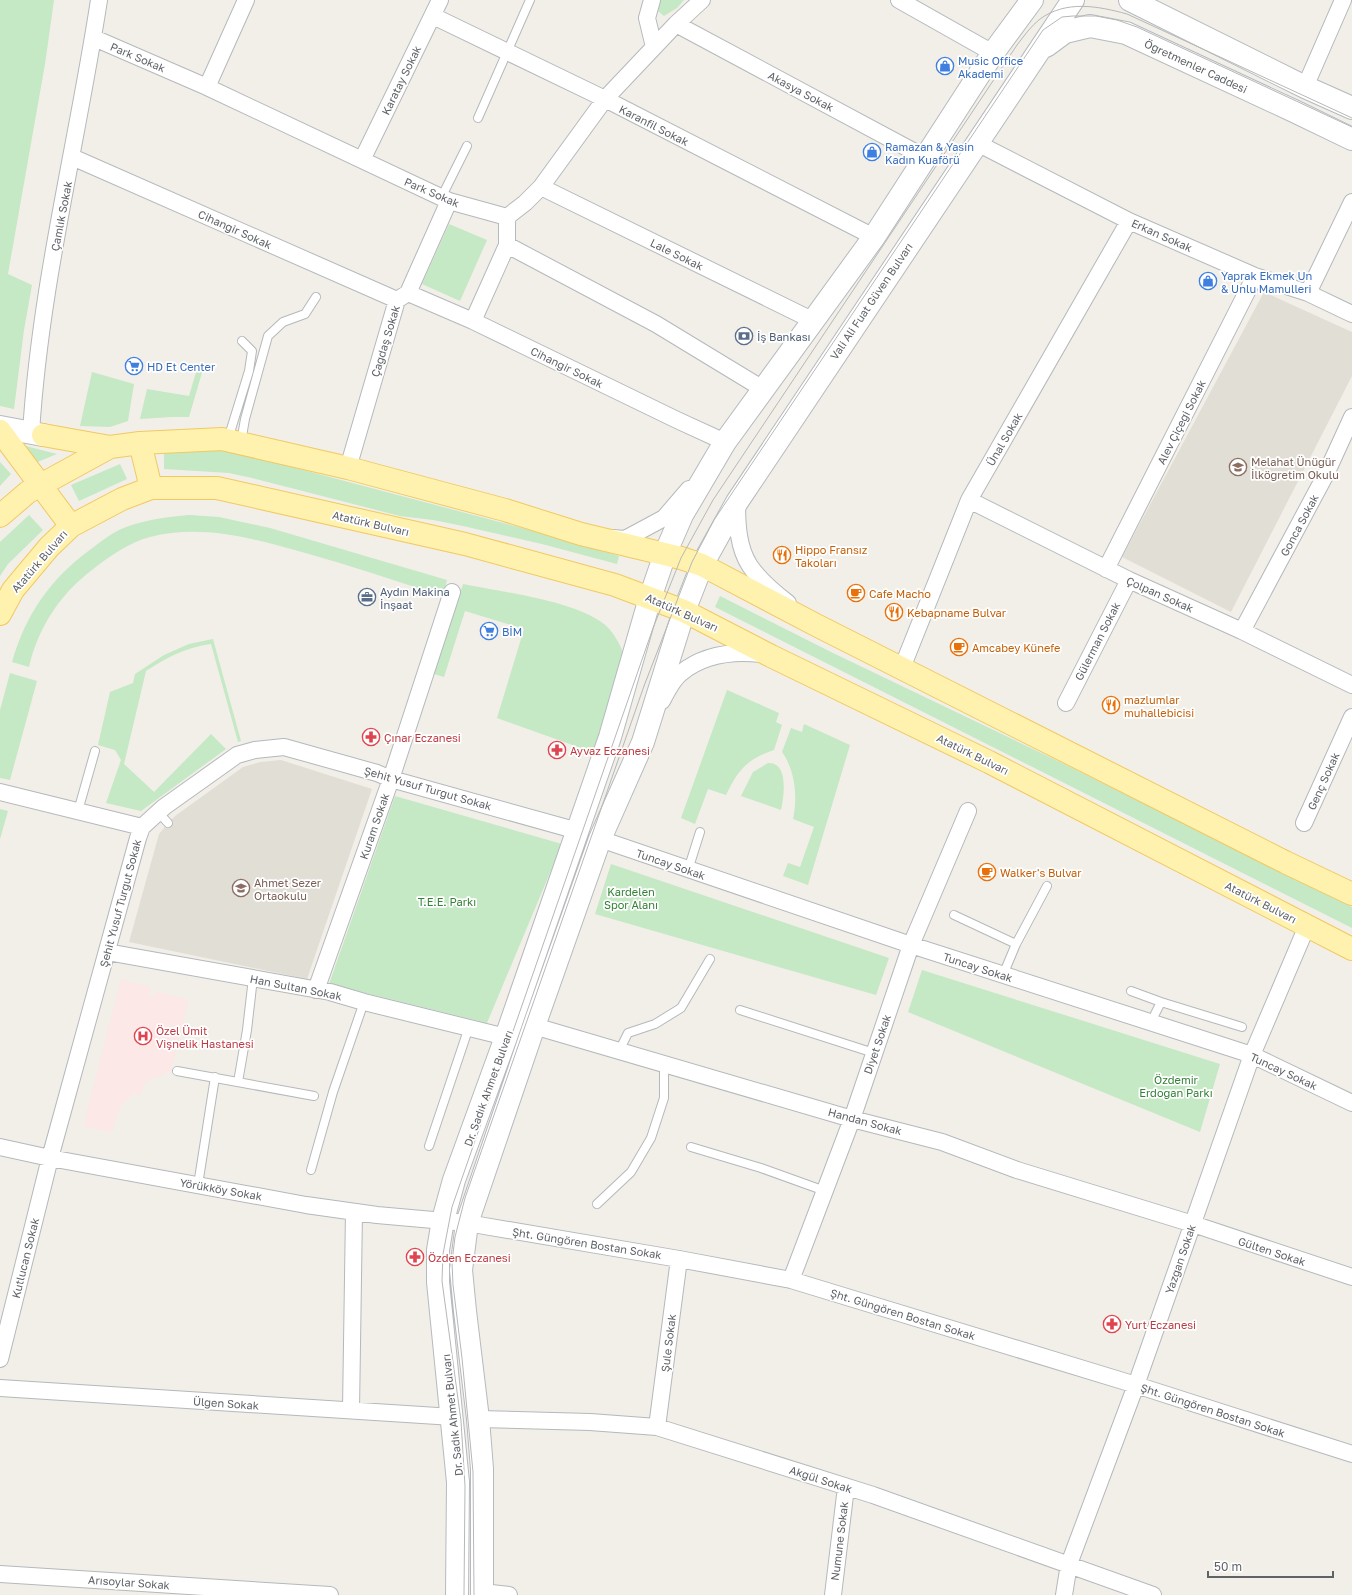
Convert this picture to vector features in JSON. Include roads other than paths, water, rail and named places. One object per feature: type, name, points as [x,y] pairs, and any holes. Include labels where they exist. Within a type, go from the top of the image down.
[{"type":"main road","points":[[650,598],[665,554],[682,515],[712,462],[763,389],[874,237],[993,53],[1032,0]]},
{"type":"main road","points":[[1072,0],[1078,12],[1107,30]]},
{"type":"main road","name":"Vali Ali Fuat Güven Bulvarı","points":[[684,611],[702,565],[737,502],[1039,52],[1072,0]]},
{"type":"main road","points":[[1130,0],[1305,87],[1352,108]]},
{"type":"main road","name":"Öğretmenler Caddesi","points":[[1039,52],[1065,32],[1090,26],[1126,33],[1352,139]]},
{"type":"main road","points":[[0,427],[110,447],[140,443],[222,438],[348,468],[505,510],[581,534],[665,554],[702,565],[816,625],[1285,862],[1352,894]]},
{"type":"main road","points":[[0,431],[71,526]]},
{"type":"main road","points":[[140,443],[151,488]]},
{"type":"main road","points":[[0,516],[28,492],[110,447]]},
{"type":"main road","name":"Atatürk Bulvarı","points":[[0,614],[13,590],[49,547],[71,526],[122,499],[151,488],[217,488],[465,544],[610,584],[684,611],[771,656],[989,762],[1352,949]]},
{"type":"main road","name":"Dr. Sadık Ahmet Bulvarı","points":[[457,1595],[458,1482],[438,1282],[438,1250],[443,1220],[454,1180],[506,1037],[610,737],[650,598]]},
{"type":"main road","name":"Dr. Sadık Ahmet Bulvarı","points":[[482,1593],[482,1469],[478,1419],[461,1270],[467,1223],[534,1026],[600,840],[643,742],[684,611]]},
{"type":"street","name":"Çamlık Sokak","points":[[37,434],[47,286],[94,38],[99,0]]},
{"type":"street","points":[[207,87],[246,0]]},
{"type":"street","name":"Karatay Sokak","points":[[362,160],[440,0]]},
{"type":"street","points":[[652,0],[647,18],[654,48]]},
{"type":"street","points":[[473,321],[507,245],[507,217],[541,186],[605,99],[676,24],[702,0]]},
{"type":"street","points":[[899,0],[993,53]]},
{"type":"street","points":[[1305,87],[1343,0]]},
{"type":"street","name":"Karanfil Sokak","points":[[433,16],[507,50],[605,99],[874,237]]},
{"type":"street","name":"Akasya Sokak","points":[[676,24],[926,158]]},
{"type":"street","name":"Park Sokak","points":[[94,38],[207,87],[445,200],[507,217]]},
{"type":"street","name":"Erkan Sokak","points":[[977,143],[1129,221],[1255,276],[1308,293],[1352,314]]},
{"type":"street","name":"Cihangir Sokak","points":[[72,157],[403,297],[473,321],[677,420],[726,442]]},
{"type":"street","name":"Lale Sokak","points":[[541,186],[814,321]]},
{"type":"street","name":"Çağdaş Sokak","points":[[348,468],[403,297],[445,200]]},
{"type":"street","points":[[1308,293],[1352,202]]},
{"type":"street","name":"Ünal Sokak","points":[[902,668],[970,500],[1129,221]]},
{"type":"street","points":[[507,245],[656,324],[763,389]]},
{"type":"street","name":"Alev Çiçeği Sokak","points":[[1106,569],[1255,276]]},
{"type":"street","name":"Gonca Sokak","points":[[1242,631],[1326,474],[1352,417]]},
{"type":"street","points":[[581,534],[625,539],[664,518],[712,462]]},
{"type":"street","name":"Çolpan Sokak","points":[[970,500],[1106,569],[1242,631],[1352,685]]},
{"type":"street","points":[[737,502],[737,522],[741,545],[750,566],[773,591],[816,625]]},
{"type":"street","name":"Gülerman Sokak","points":[[1066,703],[1129,580]]},
{"type":"street","name":"Kuram Sokak","points":[[316,990],[391,779],[452,592]]},
{"type":"street","points":[[643,742],[667,690],[680,673],[696,663],[728,653],[744,652],[771,656]]},
{"type":"street","name":"Genç Sokak","points":[[1304,823],[1352,717]]},
{"type":"street","name":"Şehit Yusuf Turgut Sokak","points":[[50,1158],[142,827],[163,818],[237,755],[254,750],[284,747],[377,773],[391,779],[578,831]]},
{"type":"street","points":[[0,792],[142,827]]},
{"type":"street","name":"Diyet Sokak","points":[[791,1280],[852,1119],[910,945],[968,811]]},
{"type":"street","name":"Tuncay Sokak","points":[[600,840],[910,945],[1252,1055],[1352,1103]]},
{"type":"street","name":"Yazgan Sokak","points":[[1064,1595],[1069,1564],[1136,1385],[1252,1055],[1307,926]]},
{"type":"street","name":"Han Sultan Sokak","points":[[107,952],[330,992],[364,1002],[506,1037]]},
{"type":"street","name":"Handan Sokak","points":[[534,1026],[852,1119],[942,1142],[1017,1170],[1193,1224]]},
{"type":"street","name":"Yörükköy Sokak","points":[[0,1147],[50,1158],[306,1205],[354,1212],[443,1220]]},
{"type":"street","name":"Kutlucan Sokak","points":[[0,1359],[50,1158]]},
{"type":"street","points":[[351,1410],[354,1212]]},
{"type":"street","name":"Şht. Güngören Bostan Sokak","points":[[443,1220],[679,1259],[791,1280],[1136,1385],[1352,1454]]},
{"type":"street","name":"Gülten Sokak","points":[[1193,1224],[1352,1277]]},
{"type":"street","name":"Şule Sokak","points":[[657,1428],[679,1259]]},
{"type":"street","name":"Ülgen Sokak","points":[[0,1388],[452,1416]]},
{"type":"street","name":"Akgül Sokak","points":[[478,1419],[590,1422],[657,1428],[846,1487],[1069,1564],[1153,1595]]},
{"type":"street","name":"Numune Sokak","points":[[833,1595],[846,1487]]},
{"type":"street","name":"Arısoylar Sokak","points":[[0,1574],[115,1588],[330,1595]]},
{"type":"street","points":[[482,1593],[509,1595]]},
{"type":"lane","points":[[478,118],[530,0]]},
{"type":"lane","points":[[445,200],[467,146]]},
{"type":"lane","points":[[234,442],[245,419],[268,336],[283,322],[305,314],[316,297]]},
{"type":"lane","points":[[234,442],[252,351],[242,341]]},
{"type":"lane","points":[[78,811],[95,751]]},
{"type":"lane","points":[[688,870],[700,832]]},
{"type":"lane","points":[[1003,975],[1016,944],[1047,886]]},
{"type":"lane","points":[[954,915],[1016,944]]},
{"type":"lane","points":[[619,1051],[628,1033],[655,1024],[681,1008],[710,959]]},
{"type":"lane","points":[[238,1082],[247,1030],[253,978]]},
{"type":"lane","points":[[1131,991],[1161,1002],[1242,1027]]},
{"type":"lane","points":[[311,1170],[333,1092],[364,1002]]},
{"type":"lane","points":[[1151,1022],[1161,1002]]},
{"type":"lane","points":[[740,1010],[874,1053]]},
{"type":"lane","points":[[429,1146],[469,1027]]},
{"type":"lane","points":[[597,1204],[631,1172],[652,1138],[664,1098],[664,1064]]},
{"type":"lane","points":[[177,1071],[314,1096]]},
{"type":"lane","points":[[198,1185],[215,1077]]},
{"type":"lane","points":[[691,1148],[761,1168],[825,1191]]},
{"type":"tram line","points":[[464,1595],[465,1486],[461,1421],[442,1281],[443,1254],[452,1207],[653,628],[681,558],[713,500],[1017,45],[1040,19],[1050,13],[1060,9],[1082,6],[1127,14],[1352,118]]},
{"type":"tram line","points":[[474,1595],[473,1472],[453,1285],[452,1262],[455,1237],[465,1198],[644,686],[692,562],[714,520],[1043,30],[1062,17],[1096,16],[1117,20],[1137,27],[1352,127]]},
{"type":"place","name":"Music Office Akademi","points":[[945,66]]},
{"type":"place","name":"Ramazan & Yasin Kadın Kuaförü","points":[[872,152]]},
{"type":"place","name":"Yaprak Ekmek Un & Unlu Mamulleri","points":[[1208,281]]},
{"type":"place","name":"İş Bankası","points":[[744,336]]},
{"type":"place","name":"HD Et Center","points":[[134,366]]},
{"type":"place","name":"Melahat Ünügür İlköğretim Okulu","points":[[1238,467]]},
{"type":"place","name":"Hippo Fransız Takoları","points":[[782,555]]},
{"type":"place","name":"Cafe Macho","points":[[856,593]]},
{"type":"place","name":"Aydın Makina İnşaat","points":[[367,597]]},
{"type":"place","name":"Kebapname Bulvar","points":[[894,612]]},
{"type":"place","name":"BİM","points":[[489,631]]},
{"type":"place","name":"Amcabey Künefe","points":[[959,647]]},
{"type":"place","name":"mazlumlar muhallebicisi","points":[[1111,705]]},
{"type":"place","name":"Çınar Eczanesi","points":[[371,737]]},
{"type":"place","name":"Ayvaz Eczanesi","points":[[557,750]]},
{"type":"place","name":"Walker's Bulvar","points":[[987,872]]},
{"type":"place","name":"Ahmet Sezer Ortaokulu","points":[[241,888]]},
{"type":"place","name":"Özel Ümit Vişnelik Hastanesi","points":[[143,1036]]},
{"type":"place","name":"Özden Eczanesi","points":[[415,1257]]},
{"type":"place","name":"Yurt Eczanesi","points":[[1112,1324]]},
{"type":"park label","name":"Kardelen Spor Alanı","points":[[631,897]]},
{"type":"park label","name":"T.E.E. Parkı","points":[[447,901]]},
{"type":"park label","name":"Özdemir Erdoğan Parkı","points":[[1176,1085]]}]
